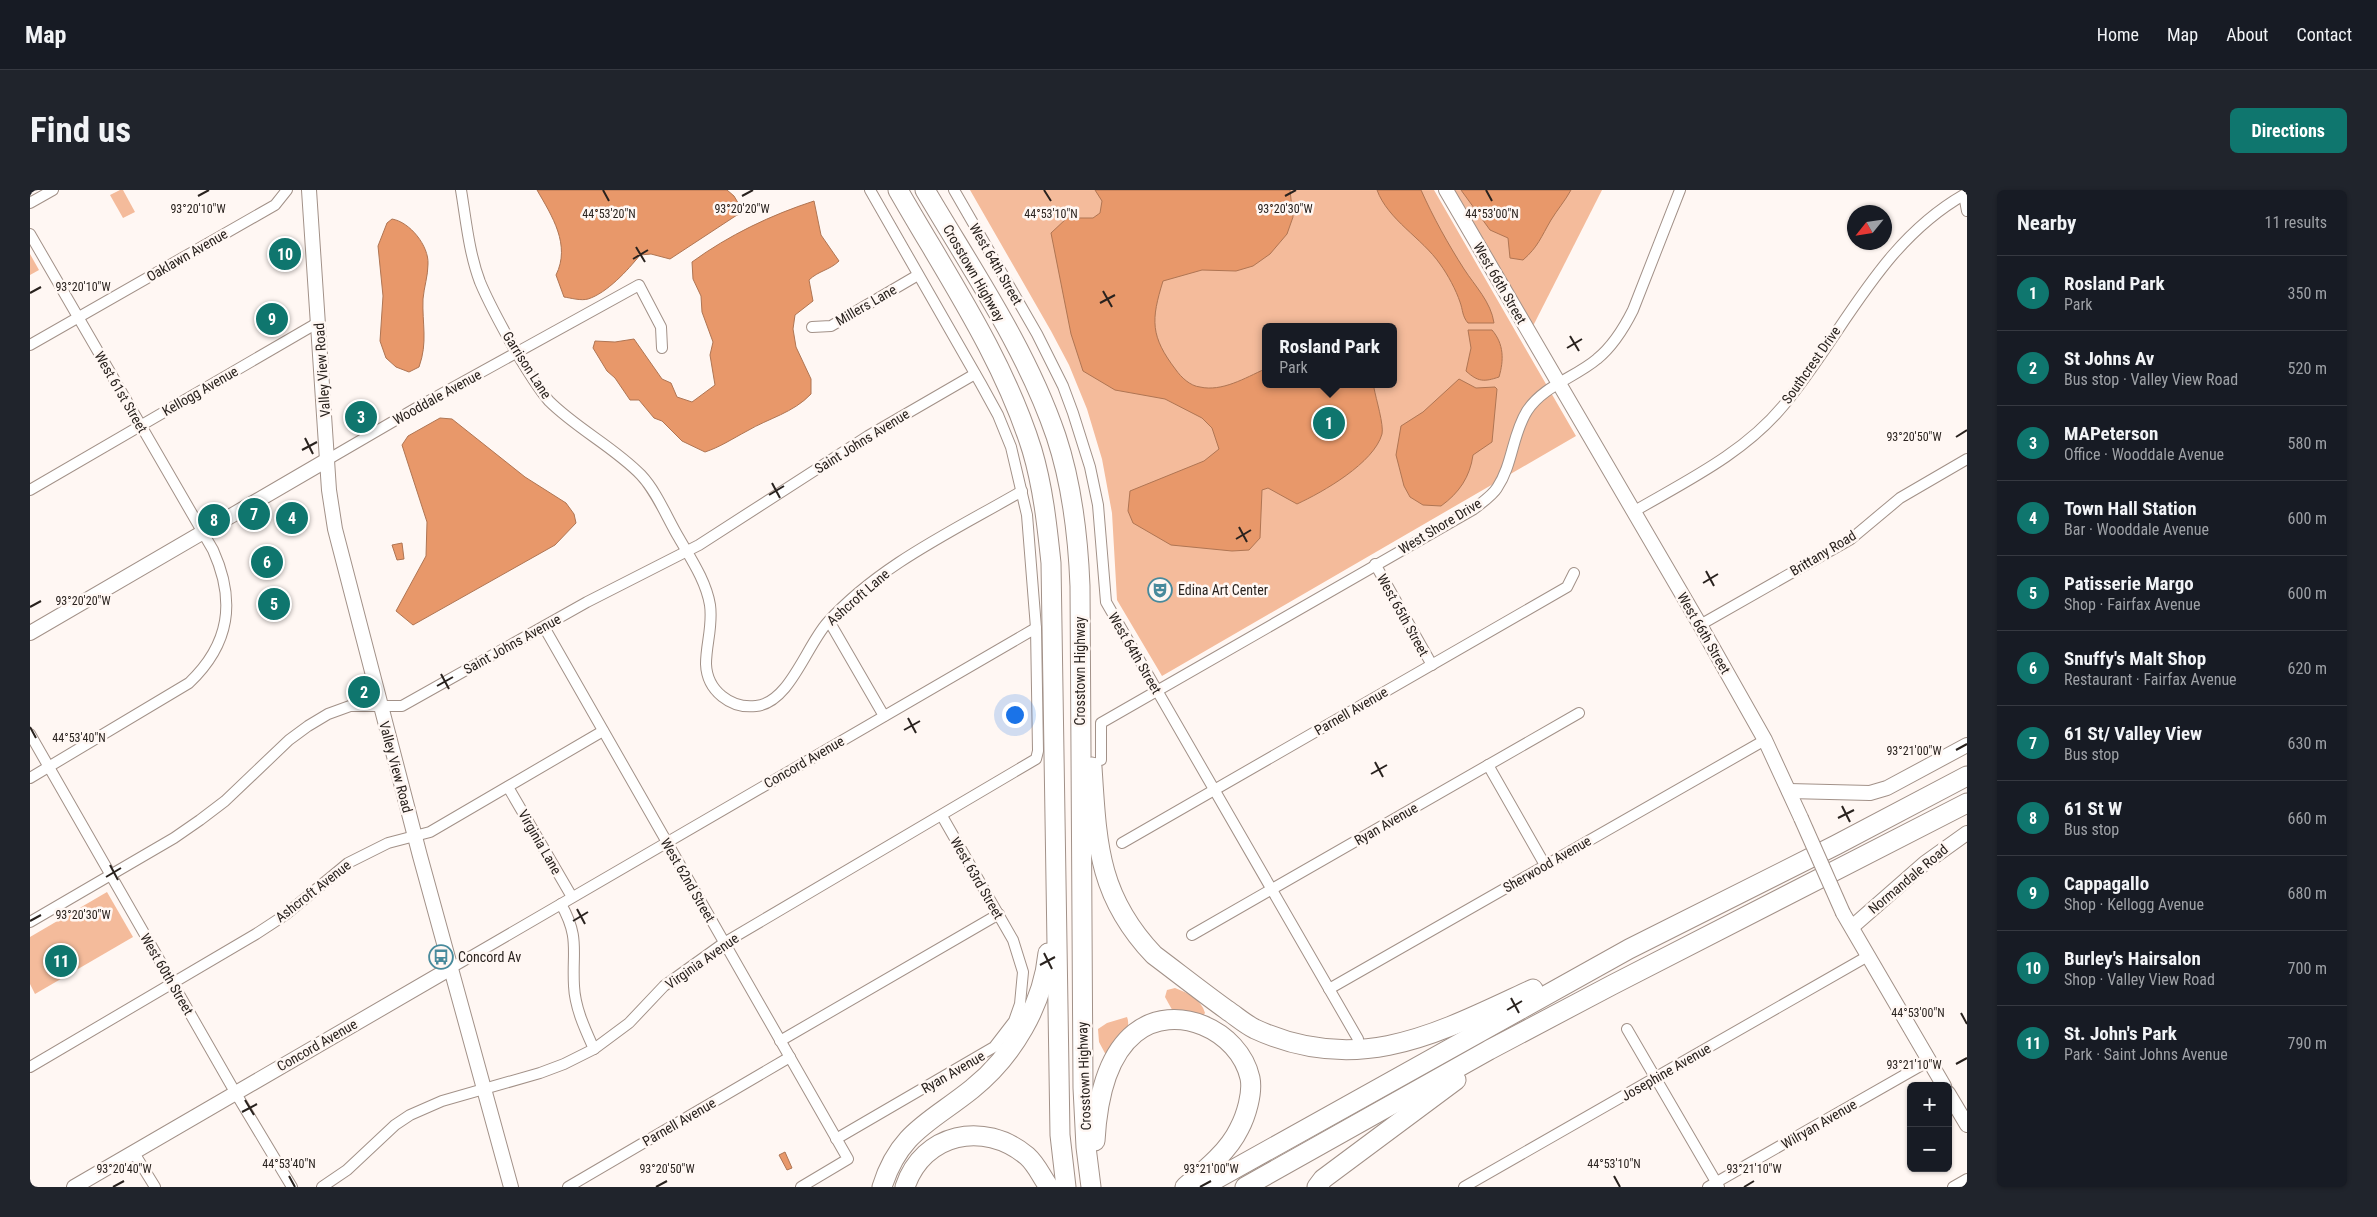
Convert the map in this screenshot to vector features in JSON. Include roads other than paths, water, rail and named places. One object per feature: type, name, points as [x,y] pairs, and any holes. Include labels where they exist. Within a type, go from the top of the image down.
[{"type":"highway","name":"Crosstown Highway","points":[[898,190],[1006,382],[1022,420],[1044,501],[1051,562],[1060,1135],[1066,1187]]},
{"type":"highway","name":"Crosstown Highway","points":[[926,190],[1029,370],[1056,437],[1066,473],[1075,518],[1080,576],[1082,1088],[1086,1147],[1092,1187]]},
{"type":"highway","points":[[1080,626],[1096,837],[1105,876],[1115,903],[1140,940],[1154,955],[1255,1029],[1294,1044],[1311,1048],[1340,1051],[1375,1048],[1458,1024],[1564,975],[1629,949]]},
{"type":"highway","points":[[1202,1187],[1629,949],[1836,845],[1967,776]]},
{"type":"highway","points":[[1245,1187],[1489,1050],[1967,803]]},
{"type":"highway","points":[[882,1187],[894,1157],[906,1139],[979,1083],[1004,1056],[1019,1035],[1043,984],[1050,932],[1056,908]]},
{"type":"highway","points":[[1092,1187],[1097,1115],[1114,1057],[1124,1044],[1141,1030],[1163,1021],[1179,1020],[1199,1023],[1214,1030],[1230,1042],[1242,1060],[1250,1078],[1250,1096],[1239,1130],[1220,1155],[1185,1187]]},
{"type":"highway","points":[[1316,1187],[1323,1179],[1384,1132],[1472,1068],[1489,1050]]},
{"type":"highway","points":[[905,1187],[916,1162],[932,1148],[952,1138],[973,1136],[996,1139],[1021,1151],[1038,1167],[1049,1187]]},
{"type":"street","points":[[30,203],[53,190]]},
{"type":"street","name":"Oaklawn Avenue","points":[[30,346],[275,205],[287,190]]},
{"type":"street","name":"Valley View Road","points":[[308,190],[319,322],[327,460],[335,529],[414,836],[511,1187]]},
{"type":"street","name":"Garrison Lane","points":[[461,190],[479,280],[499,322],[517,353],[547,398],[566,417],[644,478],[687,551]]},
{"type":"street","points":[[870,190],[998,415],[1011,447],[1026,515],[1036,628]]},
{"type":"street","name":"West 64th Street","points":[[954,190],[1037,334],[1063,386],[1082,440],[1098,505],[1106,602],[1358,1039]]},
{"type":"street","name":"West 66th Street","points":[[1446,190],[1765,740],[1843,913],[1942,1082]]},
{"type":"street","name":"West Shore Drive","points":[[1101,760],[1101,723],[1375,564],[1474,509],[1496,490],[1509,465],[1517,433],[1528,410],[1546,392],[1598,359],[1624,328],[1633,310],[1680,190]]},
{"type":"street","points":[[1965,194],[1967,212]]},
{"type":"street","name":"Southcrest Drive","points":[[1632,512],[1715,464],[1763,428],[1801,383],[1882,264],[1905,239],[1931,217],[1965,194]]},
{"type":"street","name":"West 61st Street","points":[[30,234],[213,550],[225,584],[226,612],[220,639],[202,671],[174,694],[30,778]]},
{"type":"street","name":"Millers Lane","points":[[812,327],[831,326],[918,276]]},
{"type":"street","name":"Wooddale Avenue","points":[[30,633],[418,407],[639,285],[661,327],[662,348]]},
{"type":"street","name":"Kellogg Avenue","points":[[30,490],[319,322]]},
{"type":"street","name":"Saint Johns Avenue","points":[[30,922],[200,820],[237,790],[289,740],[328,714],[350,706],[402,706],[626,581],[687,551],[730,526],[868,436],[975,374]]},
{"type":"street","name":"Brittany Road","points":[[1700,625],[1851,539],[1900,498],[1967,460]]},
{"type":"street","name":"Ashcroft Lane","points":[[687,551],[704,586],[709,602],[710,635],[706,664],[708,677],[714,688],[723,698],[734,704],[759,706],[771,702],[782,694],[812,643],[829,621],[862,591],[890,570],[1022,490]]},
{"type":"street","name":"West 65th Street","points":[[1375,564],[1432,665]]},
{"type":"street","name":"Parnell Avenue","points":[[1122,843],[1567,587],[1574,573]]},
{"type":"street","points":[[829,621],[884,716]]},
{"type":"street","name":"West 62nd Street","points":[[544,627],[848,1159],[800,1187]]},
{"type":"street","name":"Concord Avenue","points":[[74,1187],[1036,628]]},
{"type":"street","name":"Virginia Avenue","points":[[322,1187],[346,1170],[395,1125],[410,1115],[442,1101],[564,1064],[594,1049],[629,1023],[664,986],[724,943],[1036,759],[1038,750],[1036,628]]},
{"type":"street","name":"Ryan Avenue","points":[[1192,935],[1579,713]]},
{"type":"street","name":"Ashcroft Avenue","points":[[30,1067],[173,984],[270,924],[348,862],[388,844],[430,832],[603,732]]},
{"type":"street","name":"West 60th Street","points":[[30,734],[235,1092],[292,1187]]},
{"type":"street","name":"Sherwood Avenue","points":[[1330,989],[1765,740]]},
{"type":"street","points":[[1789,791],[1870,793],[1887,788],[1967,745]]},
{"type":"street","points":[[1488,765],[1545,865]]},
{"type":"street","name":"Virginia Lane","points":[[508,787],[572,897]]},
{"type":"street","name":"West 63rd Street","points":[[942,816],[1013,940]]},
{"type":"street","name":"Normandale Road","points":[[1852,927],[1925,863],[1967,832]]},
{"type":"street","points":[[560,904],[572,928],[575,942],[574,987],[577,1007],[594,1049]]},
{"type":"street","points":[[780,1041],[999,914]]},
{"type":"street","name":"Ryan Avenue","points":[[836,1139],[980,1057],[994,1047],[1006,1034],[1014,1021],[1023,988],[1023,972],[1013,940]]},
{"type":"street","name":"Josephine Avenue","points":[[1464,1187],[1868,956]]},
{"type":"street","points":[[1627,1029],[1714,1185]]},
{"type":"street","name":"Parnell Avenue","points":[[568,1187],[790,1058]]},
{"type":"street","name":"Wilryan Avenue","points":[[1714,1185],[1929,1061]]},
{"type":"street","points":[[1952,1100],[1967,1125]]},
{"type":"street","points":[[134,1153],[155,1187]]},
{"type":"street","points":[[1953,1187],[1967,1179]]},
{"type":"place","name":"Burley's Hairsalon","points":[[285,254]]},
{"type":"place","name":"Cappagallo","points":[[272,319]]},
{"type":"place","name":"MAPeterson","points":[[361,417]]},
{"type":"place","name":"Rosland Park","points":[[1329,423]]},
{"type":"place","name":"61 St/ Valley View","points":[[254,514]]},
{"type":"place","name":"Town Hall Station","points":[[292,518]]},
{"type":"place","name":"61 St W","points":[[214,520]]},
{"type":"place","name":"Snuffy's Malt Shop","points":[[267,562]]},
{"type":"place","name":"Edina Art Center","points":[[1160,590]]},
{"type":"place","name":"Patisserie Margo","points":[[274,604]]},
{"type":"place","name":"St Johns Av","points":[[364,692]]},
{"type":"place","name":"Concord Av","points":[[441,957]]},
{"type":"place","name":"St. John's Park","points":[[61,961]]}]
